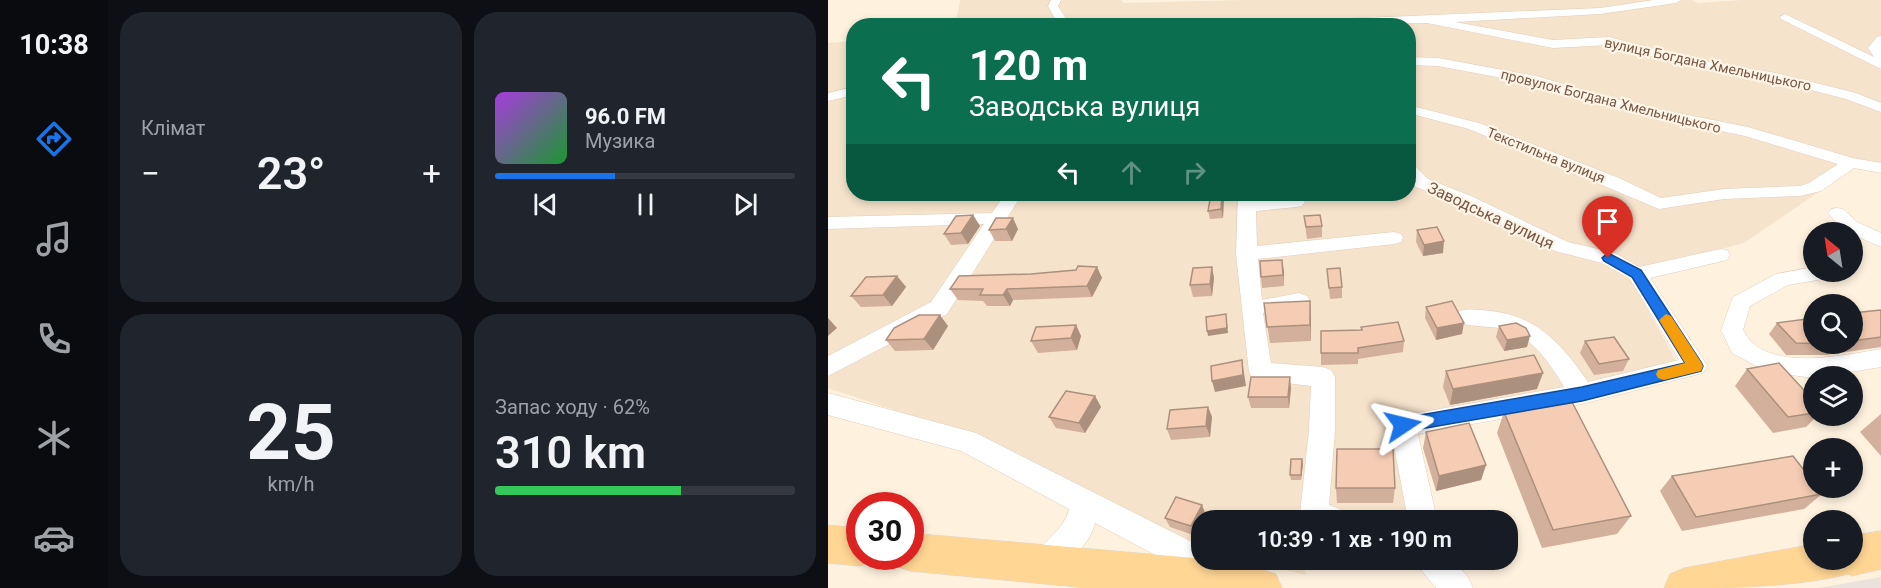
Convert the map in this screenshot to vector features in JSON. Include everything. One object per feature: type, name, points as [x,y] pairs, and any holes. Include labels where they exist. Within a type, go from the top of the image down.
[{"type":"main road","points":[[828,544],[846,546]]},
{"type":"main road","points":[[1863,554],[1881,550]]},
{"type":"main road","points":[[924,553],[1251,585]]},
{"type":"main road","points":[[1684,588],[1803,566]]},
{"type":"street","points":[[1056,0],[1053,6],[1057,18]]},
{"type":"street","name":"вулиця Богдана Хмельницького","points":[[1416,20],[1557,14],[1674,3]]},
{"type":"street","points":[[1503,33],[1557,14]]},
{"type":"street","points":[[1785,17],[1881,65]]},
{"type":"street","name":"вулиця Богдана Хмельницького","points":[[1427,20],[1553,44],[1609,41],[1692,63],[1776,77],[1851,96],[1881,108]]},
{"type":"street","points":[[1881,40],[1874,48],[1881,57]]},
{"type":"street","name":"провулок Богдана Хмельницького","points":[[1416,61],[1438,62],[1536,80],[1629,108],[1748,132],[1851,162],[1881,168]]},
{"type":"street","points":[[828,97],[846,93]]},
{"type":"street","name":"Текстильна вулиця","points":[[1416,111],[1446,117],[1524,145],[1544,156],[1613,182],[1659,204],[1724,194],[1800,191],[1815,187],[1851,162]]},
{"type":"street","name":"Заводська вулиця","points":[[1416,170],[1422,183],[1465,200],[1562,247],[1608,258],[1637,273]]},
{"type":"street","points":[[828,367],[939,308],[1009,201]]},
{"type":"street","points":[[1247,201],[1246,254],[1251,308],[1261,372],[1323,376],[1322,430],[1314,510]]},
{"type":"street","points":[[1272,201],[1296,202]]},
{"type":"street","points":[[1837,213],[1850,226],[1881,241]]},
{"type":"street","points":[[828,223],[998,218]]},
{"type":"street","points":[[1246,254],[1394,238]]},
{"type":"street","points":[[1420,510],[1403,425],[1582,394],[1695,366],[1637,273],[1720,255]]},
{"type":"street","points":[[1803,276],[1783,279],[1741,302],[1732,330],[1740,347],[1768,363],[1818,369],[1881,358]]},
{"type":"street","points":[[1251,308],[1299,301]]},
{"type":"street","points":[[1467,317],[1517,324],[1541,339],[1554,352],[1582,394]]},
{"type":"street","points":[[828,404],[967,441],[1251,585]]},
{"type":"street","points":[[1045,564],[1080,527],[1084,502]]},
{"type":"street","points":[[1442,570],[1457,588]]},
{"type":"shaded area","points":[[960,0],[1121,0],[1124,3],[1245,0],[1692,0],[1698,3],[1742,0],[1881,0],[1881,166],[1862,162],[1744,243],[1653,267],[1633,283],[1679,366],[1572,393],[1391,422],[1413,510],[1191,510],[1191,544],[987,441],[828,388],[828,43],[846,42],[846,201],[1416,201],[1416,18],[956,18]]},
{"type":"shaded area","points":[[1286,570],[1305,570],[1306,575]]},
{"type":"shaded area","points":[[1881,577],[1881,588],[1819,588]]},
{"type":"building","points":[[1210,201],[1222,201],[1221,209],[1208,211]]},
{"type":"building","points":[[973,215],[961,233],[944,234],[956,216]]},
{"type":"building","points":[[1320,215],[1322,226],[1306,227],[1304,216]]},
{"type":"building","points":[[996,218],[1013,218],[1006,229],[989,230]]},
{"type":"building","points":[[1437,227],[1444,241],[1424,245],[1417,230]]},
{"type":"building","points":[[1282,260],[1283,275],[1261,277],[1260,261]]},
{"type":"building","points":[[1078,266],[1097,267],[1087,286],[1007,289],[1003,295],[980,295],[983,289],[950,289],[959,276],[1031,274],[1076,270]]},
{"type":"building","points":[[1212,267],[1210,284],[1190,285],[1193,268]]},
{"type":"building","points":[[1340,268],[1342,287],[1329,288],[1327,269]]},
{"type":"building","points":[[897,276],[883,295],[851,296],[866,277]]},
{"type":"building","points":[[1310,301],[1310,325],[1267,327],[1264,303]]},
{"type":"building","points":[[1452,301],[1464,323],[1437,328],[1426,307]]},
{"type":"building","points":[[1881,310],[1881,337],[1863,339],[1863,312]]},
{"type":"building","points":[[1226,314],[1227,328],[1207,331],[1206,317]]},
{"type":"building","points":[[919,315],[940,315],[924,339],[886,340],[894,328]]},
{"type":"building","points":[[1803,319],[1803,343],[1796,343],[1777,323]]},
{"type":"building","points":[[1398,322],[1404,341],[1358,348],[1358,353],[1321,353],[1321,331],[1362,330],[1361,327]]},
{"type":"building","points":[[1516,323],[1526,328],[1530,336],[1507,340],[1499,326]]},
{"type":"building","points":[[1076,325],[1071,338],[1031,341],[1036,327]]},
{"type":"building","points":[[1614,337],[1629,359],[1599,364],[1585,341]]},
{"type":"building","points":[[1534,355],[1543,373],[1453,389],[1446,371]]},
{"type":"building","points":[[1242,360],[1243,375],[1212,381],[1211,366]]},
{"type":"building","points":[[1779,363],[1803,389],[1803,415],[1788,417],[1747,369]]},
{"type":"building","points":[[1251,377],[1290,377],[1288,397],[1248,397]]},
{"type":"building","points":[[1066,391],[1095,396],[1079,423],[1049,417]]},
{"type":"building","points":[[1572,402],[1631,516],[1553,530],[1504,412]]},
{"type":"building","points":[[1208,407],[1206,426],[1167,429],[1170,410]]},
{"type":"building","points":[[1469,423],[1486,465],[1439,476],[1426,432]]},
{"type":"building","points":[[1337,449],[1393,449],[1395,488],[1336,488]]},
{"type":"building","points":[[1793,456],[1803,469],[1803,497],[1696,517],[1672,476]]},
{"type":"building","points":[[1291,459],[1302,459],[1301,475],[1290,475]]},
{"type":"building","points":[[1176,497],[1202,505],[1199,510],[1191,510],[1191,526],[1165,518]]},
{"type":"slow traffic","points":[[1664,374],[1695,366],[1666,320]]},
{"type":"route","points":[[1403,425],[1582,394],[1695,366],[1637,273],[1608,258]]}]
